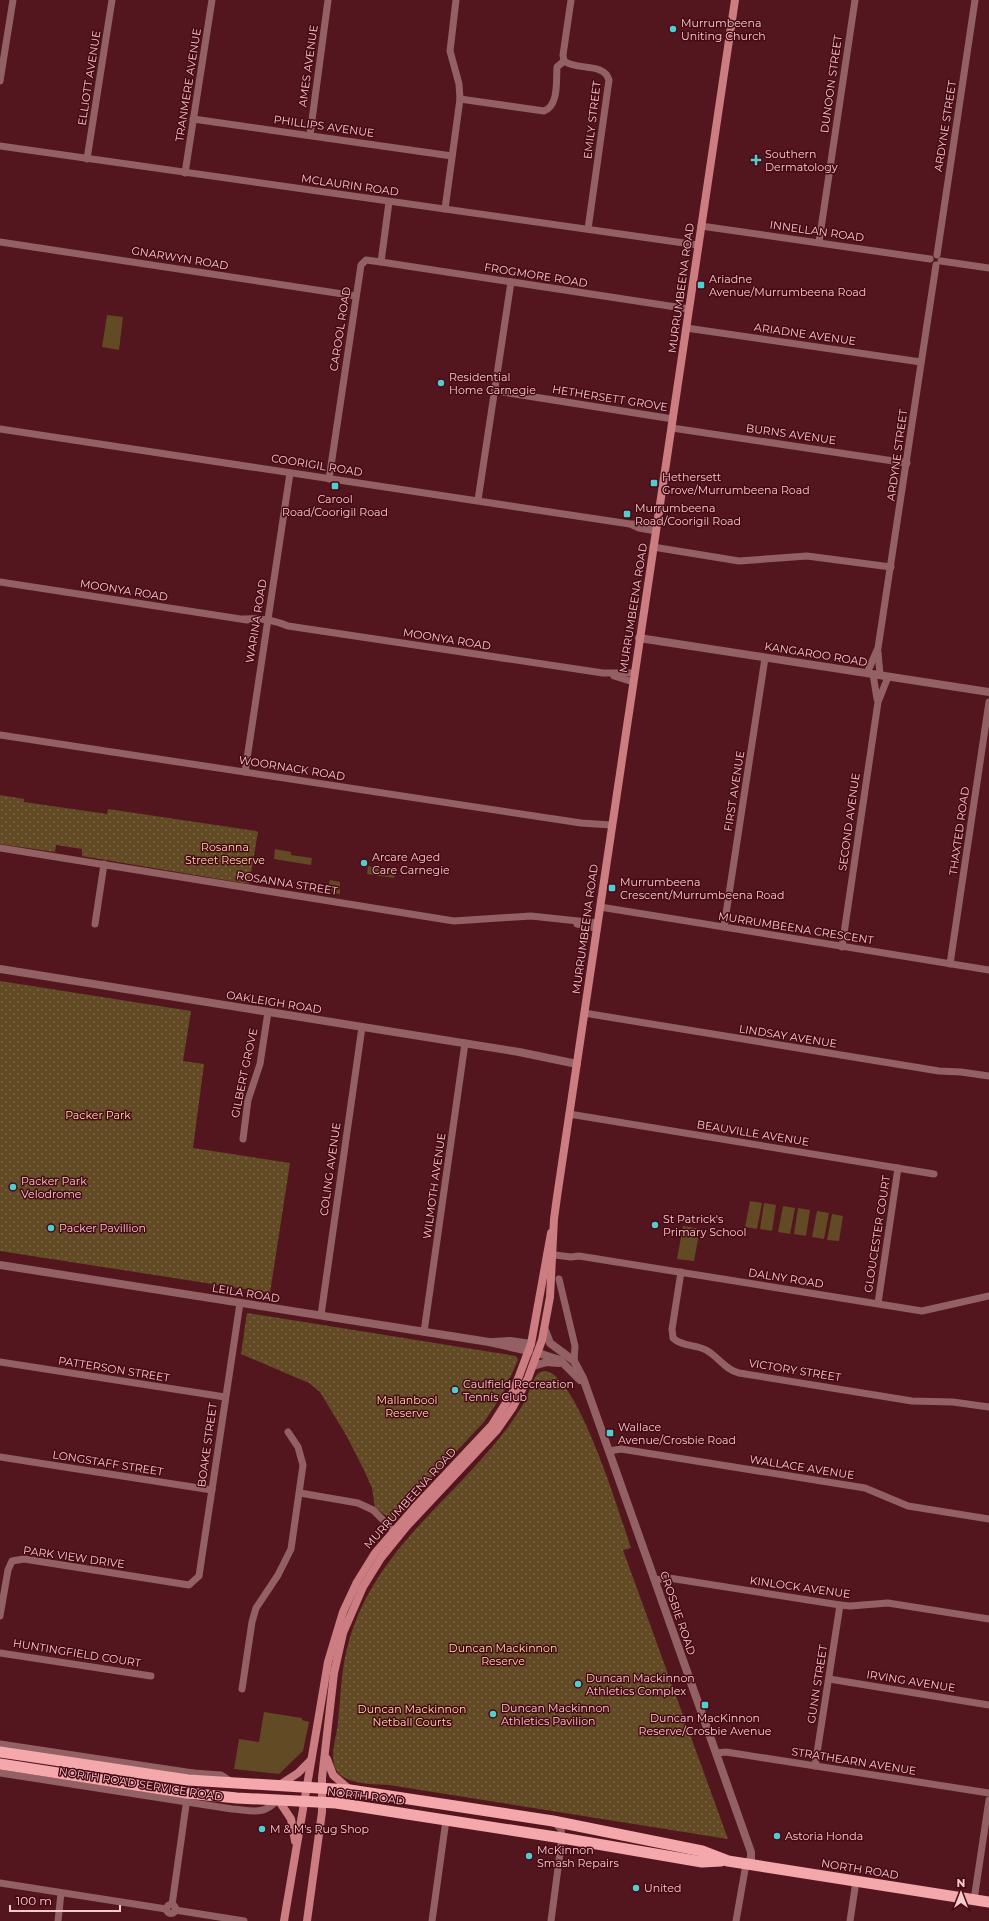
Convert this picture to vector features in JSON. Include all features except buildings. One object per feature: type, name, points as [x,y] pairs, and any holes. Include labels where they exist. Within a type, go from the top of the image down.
[{"type":"highway","name":"NORTH ROAD","points":[[0,1752],[166,1778],[203,1782],[350,1790],[553,1821],[702,1852],[728,1861],[989,1902]]},
{"type":"highway","name":"NORTH ROAD","points":[[0,1764],[187,1797],[322,1803],[562,1838],[702,1862],[728,1861]]},
{"type":"main road","name":"MURRUMBEENA ROAD","points":[[307,1921],[322,1803],[322,1788],[334,1673],[343,1633],[366,1581],[396,1534],[497,1417],[513,1392],[530,1348],[550,1251],[639,638],[672,428],[735,0]]},
{"type":"main road","name":"MURRUMBEENA ROAD","points":[[284,1921],[328,1662],[340,1617],[363,1570],[497,1430],[513,1407],[533,1366],[545,1330],[552,1285],[550,1251]]},
{"type":"main road","name":"LEILA ROAD","points":[[530,1348],[538,1352]]},
{"type":"main road","points":[[326,1754],[332,1775],[350,1790]]},
{"type":"main road","points":[[278,1786],[298,1773],[312,1759]]},
{"type":"main road","points":[[278,1801],[291,1819],[296,1846]]},
{"type":"street","points":[[0,81],[13,0]]},
{"type":"street","name":"ELLIOTT AVENUE","points":[[87,159],[112,0]]},
{"type":"street","name":"TRANMERE AVENUE","points":[[185,173],[212,0]]},
{"type":"street","name":"AMES AVENUE","points":[[310,135],[328,0]]},
{"type":"street","points":[[445,209],[460,99],[459,84],[450,51],[456,0]]},
{"type":"street","points":[[460,99],[544,111],[549,110],[554,103],[557,67],[564,61],[563,55],[571,0]]},
{"type":"street","name":"DUNOON STREET","points":[[819,242],[855,0]]},
{"type":"street","name":"ARDYNE STREET","points":[[877,675],[878,648],[921,362],[938,260],[975,0]]},
{"type":"street","name":"EMILY STREET","points":[[564,61],[569,65],[602,70],[608,74],[609,80],[588,229]]},
{"type":"street","name":"PHILLIPS AVENUE","points":[[193,119],[452,156]]},
{"type":"street","name":"MCLAURIN ROAD","points":[[0,146],[698,245]]},
{"type":"street","points":[[380,262],[390,202]]},
{"type":"street","name":"INNELLAN ROAD","points":[[701,226],[930,259],[932,264],[938,260]]},
{"type":"street","name":"GNARWYN ROAD","points":[[0,242],[356,296]]},
{"type":"street","name":"CAROOL ROAD","points":[[329,479],[356,296],[363,262],[366,260],[380,262]]},
{"type":"street","points":[[938,260],[989,268]]},
{"type":"street","name":"FROGMORE ROAD","points":[[380,262],[689,309]]},
{"type":"street","points":[[478,500],[496,391],[511,282]]},
{"type":"street","name":"ARIADNE AVENUE","points":[[686,328],[921,362]]},
{"type":"street","name":"HETHERSETT GROVE","points":[[496,391],[673,419]]},
{"type":"street","name":"BURNS AVENUE","points":[[672,428],[907,463]]},
{"type":"street","name":"COORIGIL ROAD","points":[[0,429],[630,524],[640,523],[656,528]]},
{"type":"street","name":"WARINA ROAD","points":[[244,772],[290,473]]},
{"type":"street","points":[[653,547],[739,561],[807,556],[891,567]]},
{"type":"street","name":"MOONYA ROAD","points":[[0,582],[244,619],[280,627],[288,626],[603,674],[633,682]]},
{"type":"street","name":"KANGAROO ROAD","points":[[639,638],[989,692]]},
{"type":"street","name":"ARDYNE STREET","points":[[877,675],[878,648]]},
{"type":"street","name":"FIRST AVENUE","points":[[724,927],[765,658]]},
{"type":"street","name":"MOONYA ROAD","points":[[603,674],[634,673]]},
{"type":"street","name":"SECOND AVENUE","points":[[842,947],[878,702],[877,675]]},
{"type":"street","name":"SECOND AVENUE","points":[[877,675],[878,702]]},
{"type":"street","name":"THAXTED ROAD","points":[[950,964],[989,702]]},
{"type":"street","name":"WOORNACK ROAD","points":[[0,735],[611,828]]},
{"type":"street","name":"ROSANNA STREET","points":[[0,848],[454,921],[531,916],[597,926]]},
{"type":"street","points":[[95,924],[104,864]]},
{"type":"street","name":"MURRUMBEENA CRESCENT","points":[[600,907],[989,970]]},
{"type":"street","name":"OAKLEIGH ROAD","points":[[0,970],[577,1061]]},
{"type":"street","name":"GILBERT GROVE","points":[[243,1139],[248,1100],[260,1064],[268,1012]]},
{"type":"street","name":"LINDSAY AVENUE","points":[[584,1013],[939,1071],[989,1076]]},
{"type":"street","name":"COLING AVENUE","points":[[320,1315],[362,1027]]},
{"type":"street","name":"WILMOTH AVENUE","points":[[424,1332],[465,1043]]},
{"type":"street","name":"BEAUVILLE AVENUE","points":[[569,1114],[934,1174]]},
{"type":"street","name":"GLOUCESTER COURT","points":[[878,1303],[898,1168]]},
{"type":"street","name":"DALNY ROAD","points":[[550,1251],[572,1253],[578,1256],[927,1311],[989,1296]]},
{"type":"street","name":"LEILA ROAD","points":[[0,1265],[530,1348]]},
{"type":"street","name":"VICTORY STREET","points":[[681,1272],[672,1329],[673,1338],[678,1342],[705,1349],[729,1370],[912,1401],[953,1402],[989,1407]]},
{"type":"street","points":[[559,1279],[575,1346],[571,1364]]},
{"type":"street","name":"BOAKE STREET","points":[[189,1585],[199,1576],[240,1303]]},
{"type":"street","points":[[545,1330],[550,1343],[571,1364]]},
{"type":"street","name":"LEILA ROAD","points":[[538,1352],[571,1364]]},
{"type":"street","points":[[533,1366],[549,1361],[571,1364]]},
{"type":"street","name":"PATTERSON STREET","points":[[0,1362],[225,1397]]},
{"type":"street","name":"CROSBIE ROAD","points":[[571,1364],[588,1390],[751,1852],[750,1859],[746,1864]]},
{"type":"street","points":[[242,1689],[252,1622],[256,1608],[278,1575],[291,1549],[303,1465],[298,1447],[288,1432]]},
{"type":"street","name":"WALLACE AVENUE","points":[[609,1450],[621,1449],[865,1488],[908,1506],[989,1519]]},
{"type":"street","name":"LONGSTAFF STREET","points":[[0,1458],[212,1490]]},
{"type":"street","points":[[300,1493],[358,1503],[373,1510],[396,1534]]},
{"type":"street","name":"PARK VIEW DRIVE","points":[[0,1616],[8,1570],[12,1561],[24,1559],[189,1585]]},
{"type":"street","name":"KINLOCK AVENUE","points":[[655,1580],[669,1578],[850,1606],[888,1603],[989,1619]]},
{"type":"street","name":"GUNN STREET","points":[[815,1766],[840,1605]]},
{"type":"street","name":"HUNTINGFIELD COURT","points":[[0,1653],[151,1676]]},
{"type":"street","name":"IRVING AVENUE","points":[[829,1680],[989,1705]]},
{"type":"street","name":"NORTH ROAD SERVICE ROAD","points":[[0,1744],[193,1773],[203,1782]]},
{"type":"street","name":"STRATHEARN AVENUE","points":[[716,1753],[726,1752],[989,1793]]},
{"type":"street","name":"NORTH ROAD SERVICE ROAD","points":[[0,1773],[187,1797]]},
{"type":"street","name":"NORTH ROAD","points":[[193,1773],[222,1775],[234,1783]]},
{"type":"street","points":[[171,1912],[187,1797]]},
{"type":"street","points":[[974,1900],[989,1800]]},
{"type":"street","points":[[432,1921],[446,1820]]},
{"type":"street","points":[[551,1921],[562,1838],[561,1829],[553,1821]]},
{"type":"street","points":[[736,1921],[746,1864]]},
{"type":"street","points":[[850,1921],[856,1881]]},
{"type":"street","points":[[0,1883],[171,1912],[244,1921]]},
{"type":"street","points":[[58,1921],[61,1893]]},
{"type":"green space","points":[[107,315],[123,317],[119,350],[102,347]]},
{"type":"green space","name":"Rosanna Street Reserve","points":[[0,795],[24,799],[24,802],[107,814],[108,809],[256,831],[258,832],[249,884],[82,856],[82,849],[56,845],[55,852],[0,844]]},
{"type":"green space","points":[[275,849],[291,852],[291,855],[312,858],[311,865],[274,859]]},
{"type":"green space","points":[[368,866],[390,870],[389,874],[395,875],[394,878],[367,874]]},
{"type":"green space","points":[[330,880],[340,882],[340,894],[327,892]]},
{"type":"green space","name":"Packer Park","points":[[0,981],[191,1011],[183,1061],[204,1064],[193,1148],[290,1163],[270,1293],[0,1251]]},
{"type":"green space","points":[[750,1201],[762,1203],[757,1229],[745,1227]]},
{"type":"green space","points":[[764,1203],[776,1205],[772,1231],[760,1229]]},
{"type":"green space","points":[[783,1206],[795,1208],[790,1234],[778,1232]]},
{"type":"green space","points":[[798,1208],[810,1210],[806,1236],[794,1234]]},
{"type":"green space","points":[[817,1211],[829,1213],[824,1239],[812,1237]]},
{"type":"green space","points":[[832,1214],[843,1216],[839,1241],[827,1240]]},
{"type":"green space","points":[[683,1226],[700,1229],[694,1261],[677,1259]]},
{"type":"green space","name":"Mallanbool Reserve","points":[[247,1313],[516,1356],[518,1360],[502,1395],[484,1422],[392,1520],[375,1508],[372,1488],[363,1468],[346,1435],[320,1392],[309,1383],[241,1354]]},
{"type":"green space","name":"Duncan Mackinnon Reserve","points":[[544,1371],[557,1377],[570,1394],[596,1448],[631,1548],[623,1550],[728,1839],[389,1785],[357,1782],[342,1776],[337,1771],[334,1764],[334,1748],[344,1661],[349,1641],[360,1610],[376,1581],[394,1555],[501,1436],[525,1401],[536,1376]]},
{"type":"green space","points":[[264,1712],[302,1718],[302,1720],[309,1722],[303,1751],[279,1774],[234,1769],[239,1739],[259,1742]]},
{"type":"place","name":"Murrumbeena Uniting Church","points":[[673,29]]},
{"type":"place","name":"Southern Dermatology","points":[[756,160]]},
{"type":"place","name":"Ariadne Avenue/Murrumbeena Road","points":[[701,285]]},
{"type":"place","name":"Residential Home Carnegie","points":[[441,383]]},
{"type":"place","name":"Hethersett Grove/Murrumbeena Road","points":[[654,483]]},
{"type":"place","name":"Carool Road/Coorigil Road","points":[[335,486]]},
{"type":"place","name":"Murrumbeena Road/Coorigil Road","points":[[627,514]]},
{"type":"place","name":"Arcare Aged Care Carnegie","points":[[364,863]]},
{"type":"place","name":"Murrumbeena Crescent/Murrumbeena Road","points":[[612,888]]},
{"type":"place","name":"Packer Park Velodrome","points":[[13,1187]]},
{"type":"place","name":"St Patrick's Primary School","points":[[655,1225]]},
{"type":"place","name":"Packer Pavillion","points":[[51,1228]]},
{"type":"place","name":"Caulfield Recreation Tennis Club","points":[[455,1390]]},
{"type":"place","name":"Wallace Avenue/Crosbie Road","points":[[610,1433]]},
{"type":"place","name":"Duncan Mackinnon Athletics Complex","points":[[578,1684]]},
{"type":"place","name":"Duncan MacKinnon Reserve/Crosbie Avenue","points":[[705,1705]]},
{"type":"place","name":"Duncan Mackinnon Athletics Pavilion","points":[[493,1714]]},
{"type":"place","name":"M & M's Rug Shop","points":[[262,1829]]},
{"type":"place","name":"Astoria Honda","points":[[777,1836]]},
{"type":"place","name":"McKinnon Smash Repairs","points":[[529,1856]]},
{"type":"place","name":"United","points":[[636,1888]]},
{"type":"park label","name":"Duncan Mackinnon Netball Courts","points":[[412,1715]]}]
